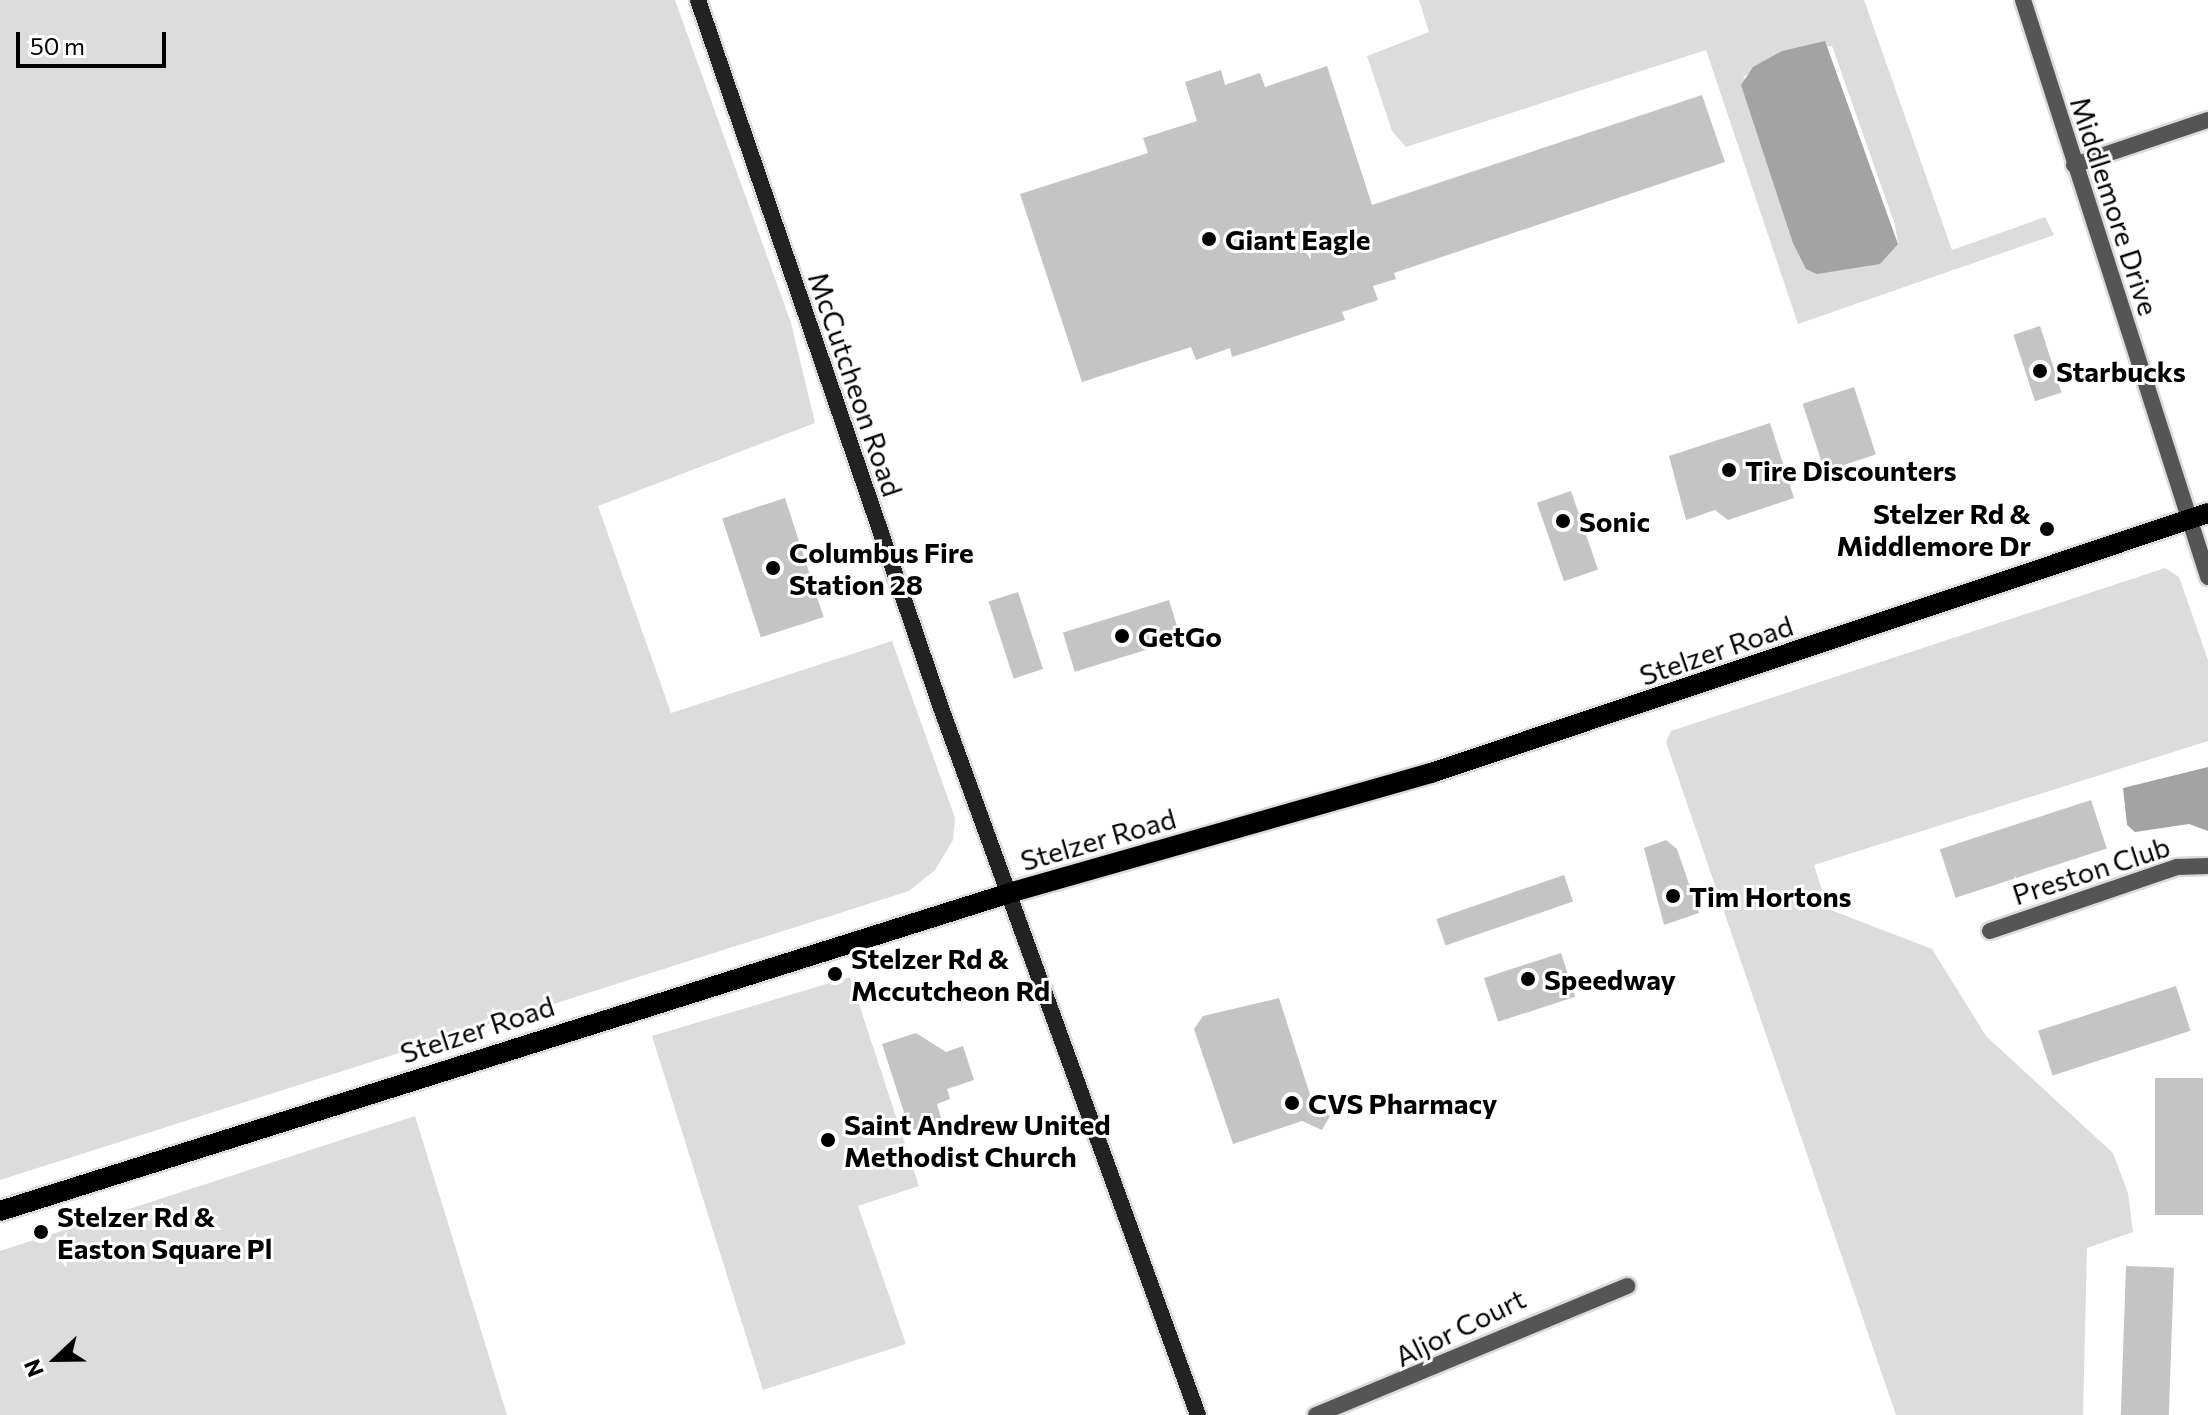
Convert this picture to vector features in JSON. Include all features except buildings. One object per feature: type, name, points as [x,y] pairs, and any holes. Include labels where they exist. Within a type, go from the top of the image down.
[{"type":"main road","name":"McCutcheon Road","points":[[698,0],[940,705],[1013,892],[1198,1415]]},
{"type":"main road","name":"Stelzer Road","points":[[0,1211],[1013,892],[1431,773],[2199,516]]},
{"type":"street","name":"Middlemore Drive","points":[[2023,0],[2074,165],[2199,516],[2208,577]]},
{"type":"street","points":[[2074,165],[2208,120]]},
{"type":"street","name":"Preston Club","points":[[1990,931],[2177,867],[2208,866]]},
{"type":"street","name":"Aljor Court","points":[[1316,1415],[1627,1286]]},
{"type":"shaded area","points":[[0,0],[675,0],[791,323],[815,423],[598,506],[671,713],[892,641],[955,818],[953,840],[935,870],[909,891],[0,1180]]},
{"type":"shaded area","points":[[1419,0],[1864,0],[1952,250],[2045,217],[2054,235],[1798,324],[1706,50],[1406,147],[1392,131],[1367,56],[1429,32]],"holes":[[[1832,46],[1895,225],[1898,244],[1743,77],[1782,51]]]},
{"type":"shaded area","points":[[1825,41],[1898,244],[1880,264],[1817,274],[1806,269],[1793,243],[1741,85],[1753,67],[1782,51]]},
{"type":"shaded area","points":[[2165,568],[2179,577],[2208,660],[2208,741],[1814,865],[1828,909],[1932,949],[1986,1036],[2113,1153],[2128,1193],[2133,1232],[2087,1248],[2083,1415],[1896,1415],[1666,742],[1671,731]]},
{"type":"shaded area","points":[[2208,767],[2208,831],[2189,824],[2135,832],[2127,825],[2123,788]]},
{"type":"shaded area","points":[[850,977],[919,1186],[858,1206],[906,1344],[763,1390],[652,1036]]},
{"type":"shaded area","points":[[415,1116],[507,1415],[0,1415],[0,1251]]},
{"type":"place","name":"Giant Eagle","points":[[1209,239]]},
{"type":"place","name":"Starbucks","points":[[2040,371]]},
{"type":"place","name":"Tire Discounters","points":[[1729,470]]},
{"type":"place","name":"Sonic","points":[[1563,521]]},
{"type":"place","name":"Stelzer Rd & Middlemore Dr","points":[[2047,529]]},
{"type":"place","name":"Columbus Fire Station 28","points":[[773,568]]},
{"type":"place","name":"GetGo","points":[[1122,636]]},
{"type":"place","name":"Tim Hortons","points":[[1673,896]]},
{"type":"place","name":"Stelzer Rd & Mccutcheon Rd","points":[[835,974]]},
{"type":"place","name":"Speedway","points":[[1528,979]]},
{"type":"place","name":"CVS Pharmacy","points":[[1292,1103]]},
{"type":"place","name":"Saint Andrew United Methodist Church","points":[[828,1140]]},
{"type":"place","name":"Stelzer Rd & Easton Square Pl","points":[[41,1232]]}]
